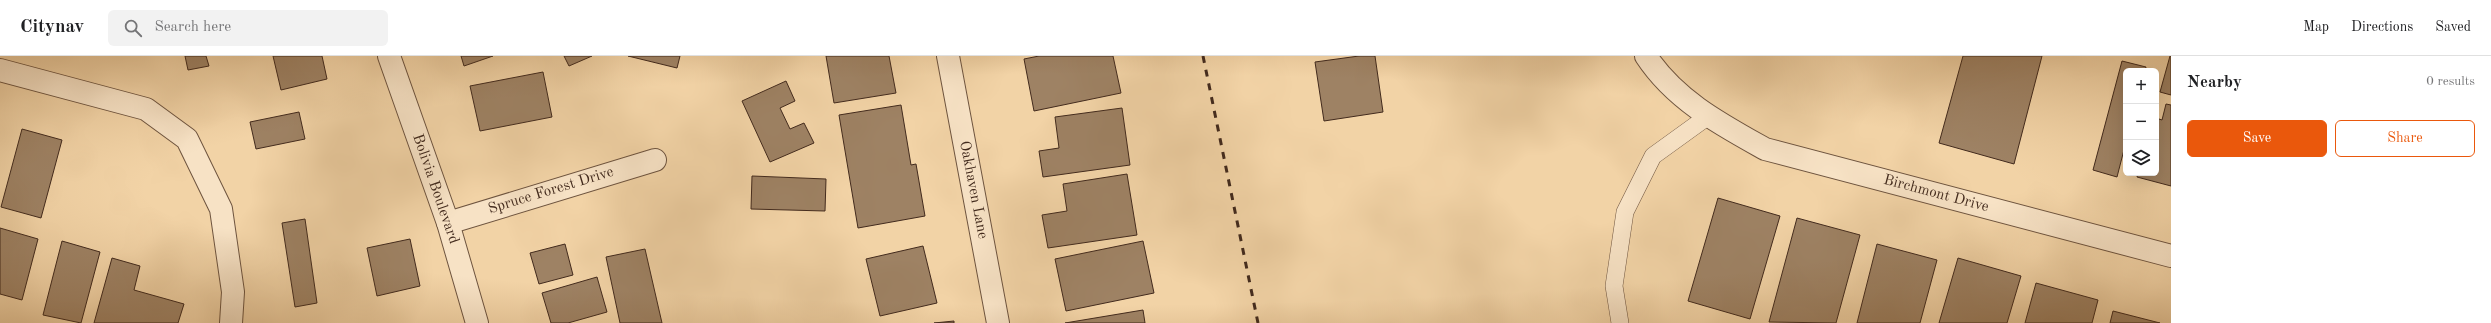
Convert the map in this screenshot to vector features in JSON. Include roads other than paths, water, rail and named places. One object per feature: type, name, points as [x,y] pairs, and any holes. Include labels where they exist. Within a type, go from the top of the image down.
[{"type":"street","name":"Bolivia Boulevard","points":[[389,56],[448,222],[477,323]]},
{"type":"street","name":"Oakhaven Lane","points":[[948,56],[998,323]]},
{"type":"street","name":"Birchmont Drive","points":[[1646,56],[1659,76],[1707,117],[1765,149],[2171,256]]},
{"type":"street","points":[[0,70],[146,109],[187,139],[221,209],[233,292],[231,323]]},
{"type":"street","name":"Spruce Forest Drive","points":[[448,222],[655,160]]},
{"type":"lane","points":[[1620,323],[1614,286],[1625,212],[1653,156],[1707,117]]},
{"type":"railway","points":[[1203,56],[1258,323]]}]
